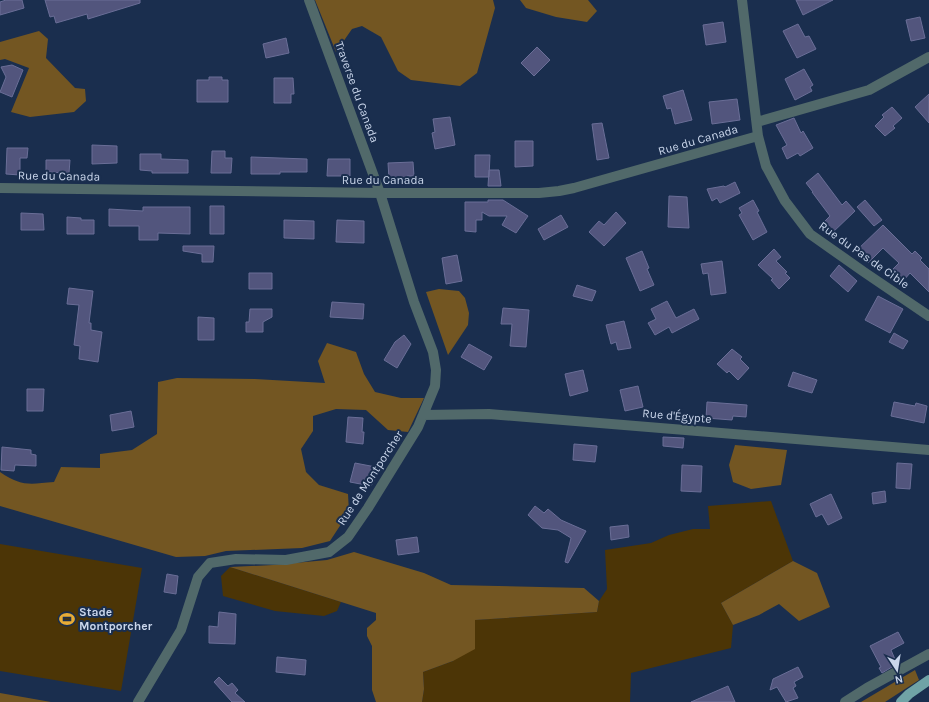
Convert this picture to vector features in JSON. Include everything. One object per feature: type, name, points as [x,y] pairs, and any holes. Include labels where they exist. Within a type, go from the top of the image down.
[{"type":"main road","points":[[901,702],[929,680]]},
{"type":"street","name":"Traverse du Canada","points":[[309,0],[380,193]]},
{"type":"street","name":"Rue du Pas de Cible","points":[[742,0],[758,136],[766,166],[785,201],[810,234],[929,316]]},
{"type":"street","points":[[757,122],[870,90],[929,57]]},
{"type":"street","name":"Rue du Canada","points":[[0,188],[380,193],[539,193],[559,191],[622,175],[758,136]]},
{"type":"street","name":"Rue de Montporcher","points":[[138,702],[181,630],[198,577],[210,563],[236,559],[286,560],[329,552],[348,537],[368,508],[418,427],[435,386],[436,370],[433,352],[414,302],[380,193]]},
{"type":"street","name":"Rue d'Égypte","points":[[423,415],[489,414],[929,450]]},
{"type":"street","points":[[845,702],[866,688],[929,654]]},
{"type":"shaded area","points":[[315,0],[493,0],[495,8],[477,73],[460,86],[411,80],[398,71],[381,37],[362,26],[352,29],[336,52]]},
{"type":"shaded area","points":[[520,0],[588,0],[597,11],[587,22],[556,17],[526,8]]},
{"type":"shaded area","points":[[39,31],[48,39],[46,58],[75,88],[85,89],[86,101],[74,112],[30,117],[11,112],[29,68],[5,59],[0,60],[0,42]]},
{"type":"shaded area","points":[[439,289],[459,291],[465,298],[469,313],[468,325],[448,355],[426,292]]},
{"type":"shaded area","points":[[327,343],[356,352],[364,374],[375,392],[401,398],[424,398],[408,432],[388,430],[366,410],[336,409],[313,416],[313,431],[301,449],[306,472],[319,485],[348,494],[349,512],[330,541],[302,548],[226,551],[205,556],[176,557],[0,506],[0,472],[20,482],[54,482],[61,467],[100,468],[100,454],[132,450],[157,434],[158,382],[177,378],[255,379],[325,383],[318,361]]},
{"type":"shaded area","points":[[735,445],[787,450],[781,485],[751,489],[733,482],[729,465]]},
{"type":"shaded area","points":[[771,501],[793,561],[721,603],[733,625],[731,648],[631,673],[630,702],[422,702],[424,689],[423,672],[453,661],[475,620],[597,612],[599,601],[607,589],[605,550],[651,543],[669,535],[693,529],[710,529],[708,506]]},
{"type":"shaded area","name":"Stade Montporcher","points":[[0,544],[142,568],[121,691],[0,671]]},
{"type":"shaded area","points":[[354,552],[424,573],[451,585],[584,588],[599,601],[597,612],[475,620],[475,649],[453,661],[423,672],[424,689],[422,702],[376,702],[372,690],[372,646],[367,636],[367,628],[376,620],[376,613],[230,567],[327,560]]},
{"type":"shaded area","points":[[793,561],[817,573],[830,607],[799,621],[779,604],[759,615],[733,625],[721,603]]},
{"type":"shaded area","points":[[230,567],[341,602],[337,611],[324,616],[275,611],[223,596],[221,576]]},
{"type":"shaded area","points":[[915,670],[919,680],[885,702],[861,702]]},
{"type":"shaded area","points":[[0,693],[51,702],[0,702]]},
{"type":"building","points":[[6,0],[22,0],[24,8],[0,15],[0,2]]},
{"type":"building","points":[[45,0],[140,0],[140,3],[88,19],[87,14],[56,23],[54,16],[50,17]]},
{"type":"building","points":[[796,0],[833,0],[803,15]]},
{"type":"building","points":[[920,17],[925,38],[911,41],[906,20]]},
{"type":"building","points":[[723,22],[726,42],[706,45],[703,25]]},
{"type":"building","points":[[798,24],[805,37],[809,36],[816,49],[797,58],[783,31]]},
{"type":"building","points":[[286,38],[289,53],[266,58],[263,44]]},
{"type":"building","points":[[537,47],[550,60],[534,76],[521,63]]},
{"type":"building","points":[[12,65],[23,70],[12,97],[0,92],[6,77],[1,67]]},
{"type":"building","points":[[804,69],[813,85],[810,87],[812,91],[795,100],[785,79]]},
{"type":"building","points":[[209,77],[222,77],[222,80],[228,80],[228,102],[197,102],[197,80],[209,80]]},
{"type":"building","points":[[274,78],[293,78],[294,94],[291,94],[291,103],[274,103]]},
{"type":"building","points":[[683,90],[692,120],[675,124],[671,108],[667,109],[663,96]]},
{"type":"building","points":[[929,94],[929,123],[915,107]]},
{"type":"building","points":[[737,99],[740,120],[712,124],[709,102]]},
{"type":"building","points":[[892,107],[902,118],[893,126],[895,128],[885,136],[875,126],[884,117],[882,115]]},
{"type":"building","points":[[450,117],[455,145],[435,149],[432,133],[435,132],[433,119]]},
{"type":"building","points":[[794,118],[801,133],[803,131],[813,148],[800,156],[798,153],[787,159],[782,148],[787,145],[776,125]]},
{"type":"building","points":[[602,123],[609,158],[597,160],[592,124]]},
{"type":"building","points":[[515,141],[533,141],[533,166],[515,167]]},
{"type":"building","points":[[92,145],[117,146],[117,163],[92,164]]},
{"type":"building","points":[[7,148],[28,148],[27,158],[20,158],[20,175],[6,174]]},
{"type":"building","points":[[212,151],[225,151],[225,158],[232,158],[231,173],[211,173]]},
{"type":"building","points":[[140,154],[161,154],[161,159],[188,160],[188,173],[152,173],[152,171],[140,170]]},
{"type":"building","points":[[475,155],[490,155],[489,177],[475,177]]},
{"type":"building","points":[[251,157],[307,159],[307,172],[251,174]]},
{"type":"building","points":[[328,159],[350,159],[350,176],[327,176]]},
{"type":"building","points":[[46,160],[70,160],[69,173],[46,172]]},
{"type":"building","points":[[413,162],[414,176],[407,176],[407,179],[389,179],[388,163]]},
{"type":"building","points":[[489,170],[499,170],[501,186],[488,186]]},
{"type":"building","points":[[818,173],[842,205],[846,201],[855,211],[831,234],[821,225],[830,216],[806,183]]},
{"type":"building","points":[[735,182],[740,193],[720,203],[717,198],[712,201],[707,189],[725,187]]},
{"type":"building","points":[[669,196],[687,197],[689,228],[668,227]]},
{"type":"building","points":[[488,200],[503,200],[528,216],[516,233],[502,225],[507,216],[489,216],[482,212],[482,220],[476,220],[476,232],[465,231],[465,202],[488,202]]},
{"type":"building","points":[[753,200],[767,232],[753,240],[739,215],[742,213],[739,208]]},
{"type":"building","points":[[865,200],[882,220],[874,226],[857,207]]},
{"type":"building","points":[[210,206],[224,206],[224,234],[210,234]]},
{"type":"building","points":[[143,207],[190,207],[190,234],[158,233],[158,240],[139,240],[139,226],[109,226],[109,209],[143,211]]},
{"type":"building","points":[[616,212],[626,223],[604,246],[589,232],[599,221],[604,225]]},
{"type":"building","points":[[21,213],[43,214],[44,230],[21,230]]},
{"type":"building","points":[[561,215],[568,227],[544,240],[538,229]]},
{"type":"building","points":[[67,217],[81,218],[81,220],[94,220],[94,234],[67,234]]},
{"type":"building","points":[[284,220],[314,221],[314,239],[284,238]]},
{"type":"building","points":[[337,220],[364,221],[364,243],[336,242]]},
{"type":"building","points":[[883,225],[912,254],[915,251],[922,258],[920,260],[929,269],[929,292],[910,273],[904,280],[893,269],[899,263],[883,248],[868,263],[856,251]]},
{"type":"building","points":[[183,246],[214,246],[213,262],[202,262],[202,254],[183,251]]},
{"type":"building","points":[[774,249],[781,257],[776,261],[787,272],[785,273],[790,278],[779,289],[771,280],[773,279],[758,265]]},
{"type":"building","points":[[642,251],[649,268],[647,269],[654,285],[640,291],[626,258]]},
{"type":"building","points":[[457,255],[462,281],[446,284],[442,258]]},
{"type":"building","points":[[722,261],[726,293],[711,295],[708,273],[703,274],[701,264]]},
{"type":"building","points":[[839,265],[857,281],[848,292],[830,276]]},
{"type":"building","points":[[249,273],[272,273],[272,289],[249,289]]},
{"type":"building","points":[[577,285],[596,291],[592,301],[573,296]]},
{"type":"building","points":[[69,288],[93,291],[89,323],[91,323],[91,330],[102,332],[98,362],[79,359],[80,346],[74,345],[79,305],[67,304]]},
{"type":"building","points":[[878,296],[903,309],[890,333],[865,320]]},
{"type":"building","points":[[667,301],[676,318],[694,309],[699,319],[672,333],[669,327],[655,335],[648,323],[656,319],[651,309]]},
{"type":"building","points":[[332,302],[364,304],[363,319],[330,317]]},
{"type":"building","points":[[503,308],[529,310],[526,347],[510,346],[512,324],[501,324]]},
{"type":"building","points":[[250,309],[272,309],[272,317],[263,322],[263,332],[246,332],[246,322],[249,322]]},
{"type":"building","points":[[198,317],[214,318],[214,340],[198,340]]},
{"type":"building","points":[[624,321],[631,348],[618,350],[616,342],[611,344],[606,325]]},
{"type":"building","points":[[894,333],[908,341],[903,349],[889,342]]},
{"type":"building","points":[[404,335],[411,344],[397,368],[384,360],[395,342]]},
{"type":"building","points":[[469,344],[492,357],[484,370],[461,357]]},
{"type":"building","points":[[732,349],[742,357],[740,359],[749,368],[738,380],[729,371],[727,373],[717,364]]},
{"type":"building","points":[[583,370],[588,391],[570,396],[565,374]]},
{"type":"building","points":[[793,372],[817,380],[812,393],[788,386]]},
{"type":"building","points":[[638,386],[643,407],[625,411],[620,390]]},
{"type":"building","points":[[27,389],[44,389],[43,411],[27,411]]},
{"type":"building","points":[[707,402],[747,405],[746,417],[733,416],[732,420],[706,418]]},
{"type":"building","points":[[894,402],[915,406],[916,403],[927,406],[924,423],[891,416]]},
{"type":"building","points":[[131,411],[134,427],[112,431],[110,415]]},
{"type":"building","points":[[348,417],[363,418],[363,444],[346,442]]},
{"type":"building","points":[[663,437],[684,438],[683,448],[663,446]]},
{"type":"building","points":[[574,444],[597,446],[595,462],[573,460]]},
{"type":"building","points":[[2,447],[31,450],[31,454],[36,455],[36,466],[15,465],[14,471],[1,470]]},
{"type":"building","points":[[355,463],[381,468],[371,486],[350,482]]},
{"type":"building","points":[[897,463],[912,464],[910,489],[896,488]]},
{"type":"building","points":[[682,465],[702,466],[701,492],[681,491]]},
{"type":"building","points":[[885,491],[886,502],[873,504],[872,493]]},
{"type":"building","points":[[831,494],[842,518],[828,525],[822,514],[816,517],[810,504]]},
{"type":"building","points":[[535,506],[544,513],[548,509],[561,520],[586,531],[568,563],[565,562],[571,538],[558,530],[542,528],[528,515]]},
{"type":"building","points":[[628,525],[629,537],[611,540],[610,527]]},
{"type":"building","points":[[417,537],[419,552],[398,555],[396,540]]},
{"type":"building","points":[[167,574],[178,576],[176,594],[164,592]]},
{"type":"building","points":[[219,612],[236,614],[235,644],[209,643],[209,626],[218,627]]},
{"type":"building","points":[[898,632],[904,643],[891,650],[897,664],[882,673],[879,668],[881,667],[870,646]]},
{"type":"building","points":[[277,657],[306,660],[305,675],[276,672]]},
{"type":"building","points":[[798,667],[803,677],[794,682],[796,686],[793,688],[798,698],[786,702],[777,687],[770,690],[773,679]]},
{"type":"building","points":[[219,677],[228,686],[232,683],[238,690],[235,693],[245,702],[232,702],[214,682]]},
{"type":"building","points":[[728,686],[735,702],[691,702]]},
{"type":"place","name":"Stade Montporcher","points":[[67,619]]}]
